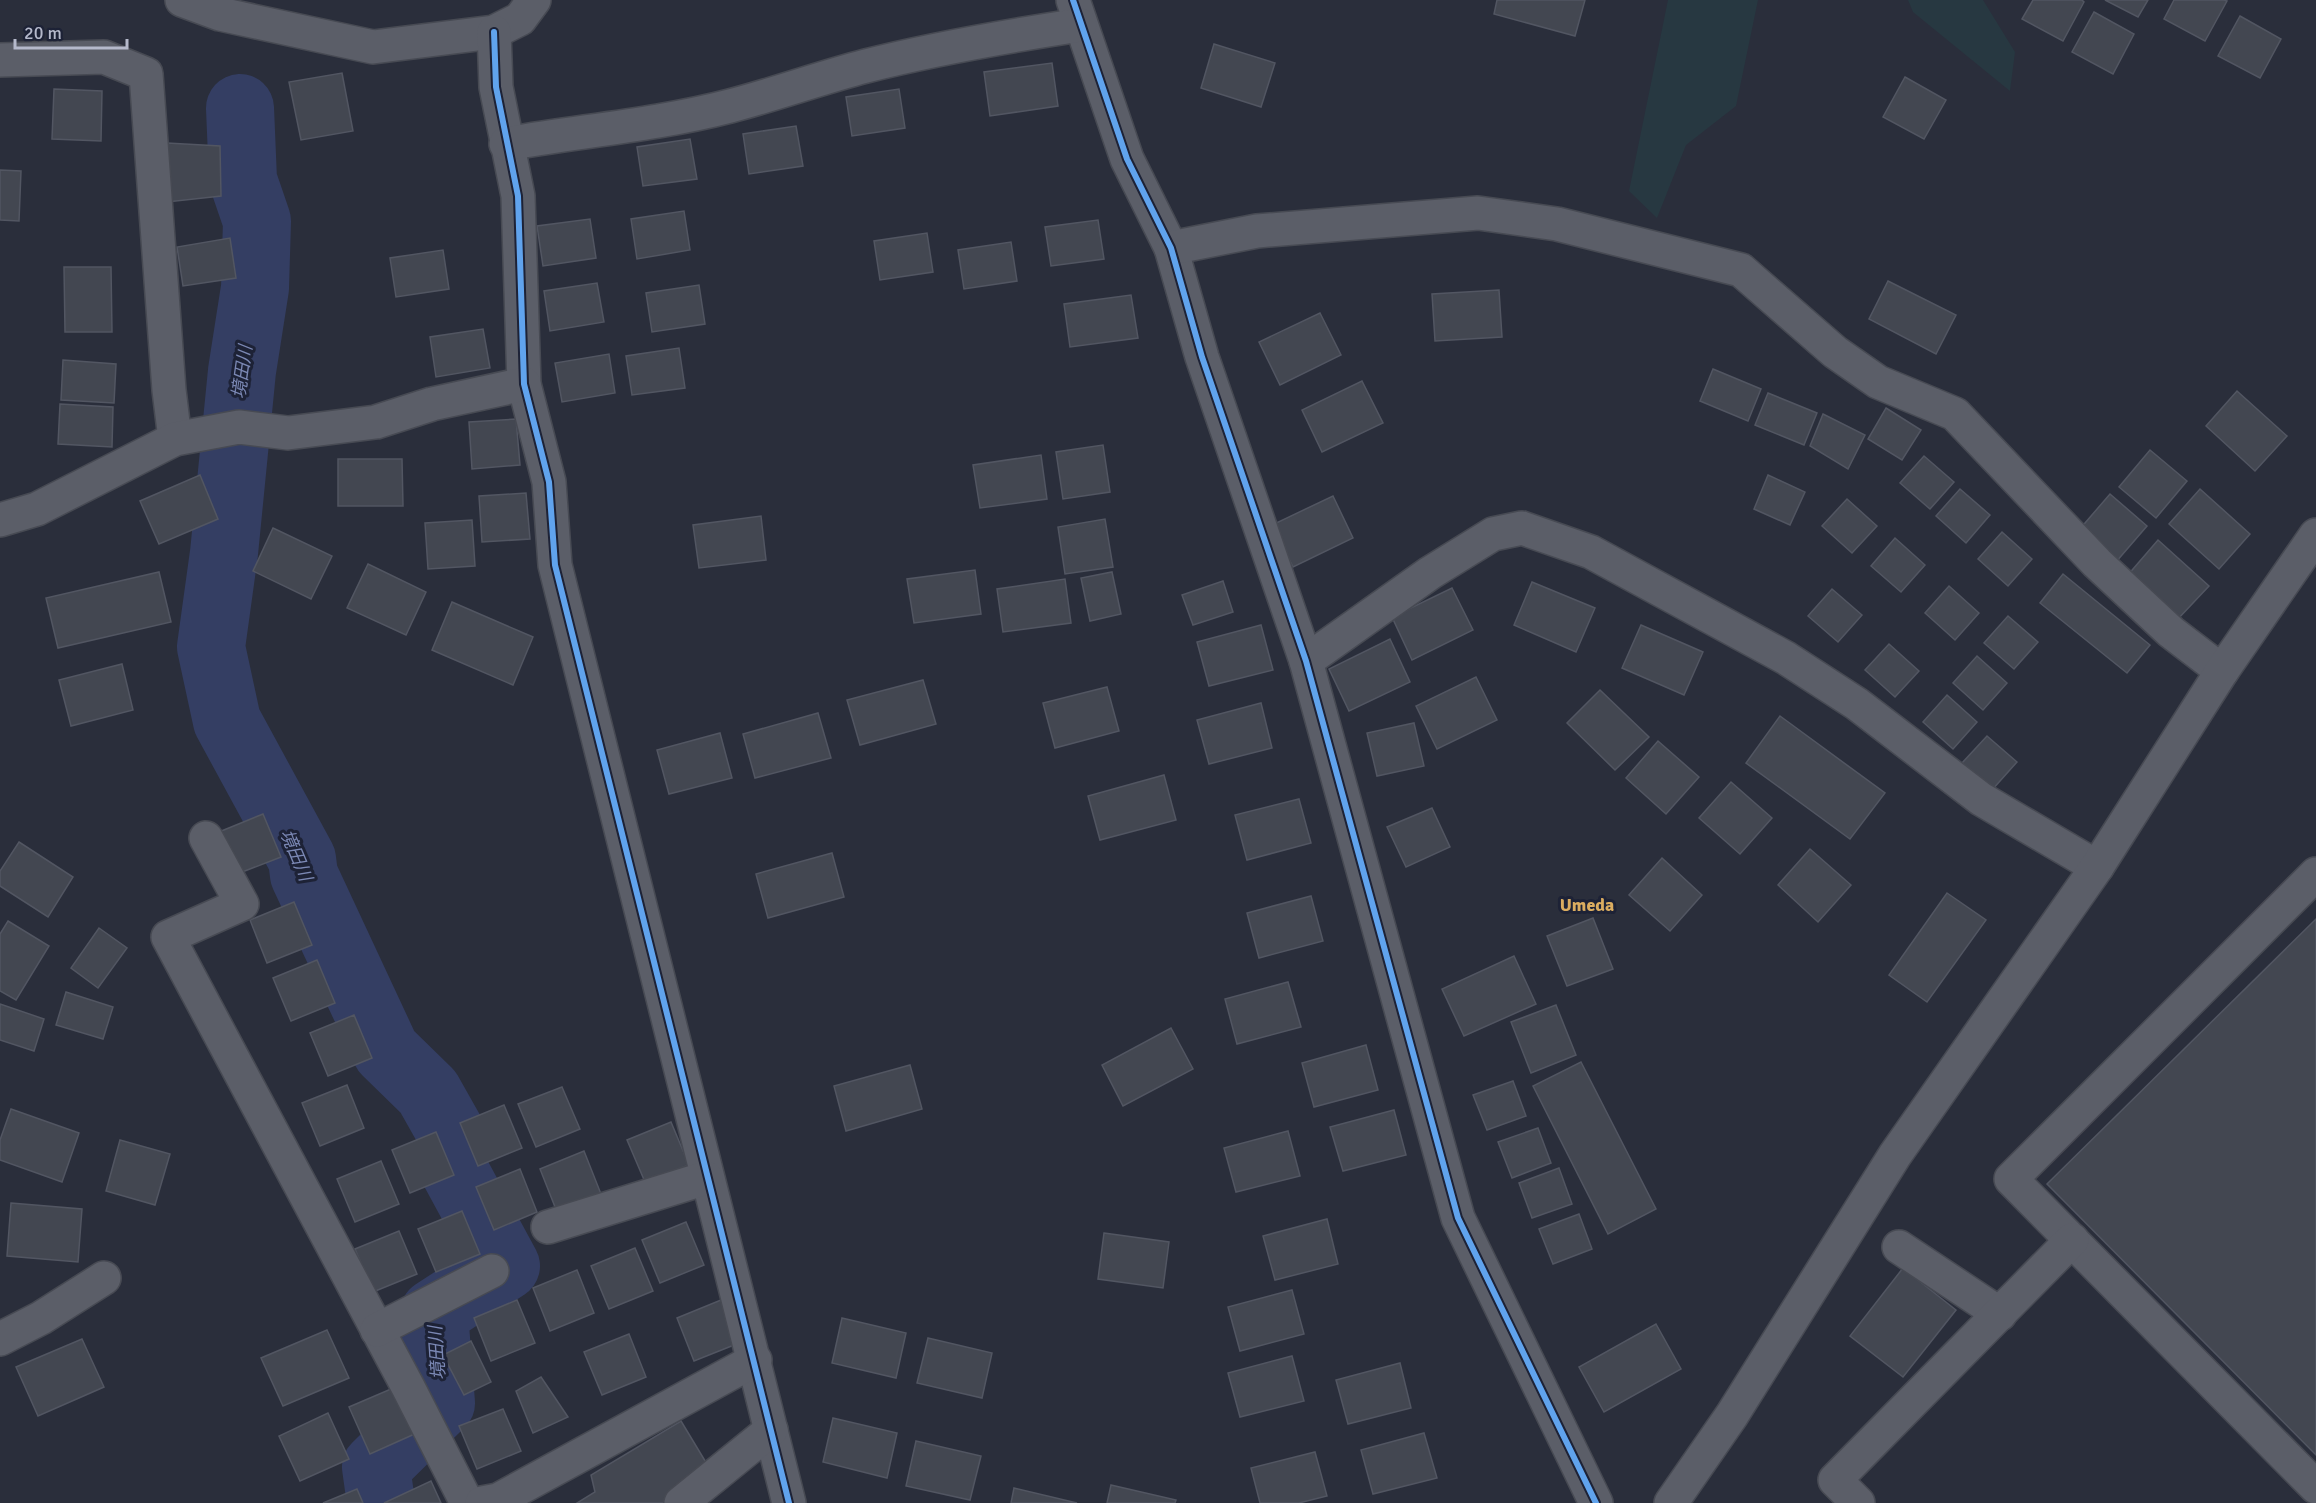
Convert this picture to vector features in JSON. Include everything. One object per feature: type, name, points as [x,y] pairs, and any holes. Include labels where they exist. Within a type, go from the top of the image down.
[{"type":"street","points":[[182,0],[220,14],[373,47],[494,32],[520,19],[534,0]]},
{"type":"street","points":[[506,144],[588,130],[645,124],[708,111],[1077,13],[1127,159],[1171,248],[1202,357],[1305,661],[1458,1218],[1596,1503]]},
{"type":"street","points":[[494,32],[496,87],[518,195],[524,384],[549,482],[555,565],[706,1178],[755,1360],[789,1503]]},
{"type":"street","points":[[0,60],[104,57],[146,74],[169,390],[175,439]]},
{"type":"street","points":[[1171,248],[1257,231],[1478,213],[1557,224],[1741,270],[1835,352],[1878,382],[1955,414],[2097,563],[2171,632],[2222,671]]},
{"type":"street","points":[[0,520],[37,508],[175,439],[239,427],[288,433],[376,422],[432,404],[524,384]]},
{"type":"street","points":[[1305,661],[1430,573],[1493,534],[1522,528],[1590,552],[1786,658],[1857,704],[1981,799],[2097,867]]},
{"type":"street","points":[[1671,1503],[1732,1415],[1895,1155],[2097,867],[2222,671],[2316,535]]},
{"type":"street","points":[[206,838],[242,904],[168,937],[467,1503]]},
{"type":"street","points":[[2316,874],[2011,1179],[2316,1487]]},
{"type":"street","points":[[548,1227],[706,1178]]},
{"type":"street","points":[[1858,1503],[1835,1480],[2072,1240]]},
{"type":"street","points":[[1899,1247],[2000,1314]]},
{"type":"street","points":[[377,1330],[492,1270]]},
{"type":"street","points":[[0,1339],[41,1318],[104,1278]]},
{"type":"street","points":[[482,1503],[498,1500],[755,1360]]},
{"type":"street","points":[[681,1503],[771,1430]]},
{"type":"shaded area","points":[[1668,0],[1758,0],[1736,106],[1686,145],[1657,218],[1629,191]]},
{"type":"shaded area","points":[[1908,0],[1983,0],[2015,52],[2010,91],[1913,12]]},
{"type":"building","points":[[1497,0],[1585,0],[1575,36],[1494,14]]},
{"type":"building","points":[[2033,0],[2082,0],[2084,2],[2063,41],[2022,19]]},
{"type":"building","points":[[2105,0],[2148,0],[2138,17]]},
{"type":"building","points":[[2174,0],[2227,1],[2205,41],[2164,19]]},
{"type":"building","points":[[2094,12],[2134,34],[2113,74],[2072,52]]},
{"type":"building","points":[[2240,16],[2281,39],[2260,78],[2218,56]]},
{"type":"building","points":[[1214,44],[1275,63],[1261,107],[1201,88]]},
{"type":"building","points":[[1052,63],[1058,106],[990,116],[984,72]]},
{"type":"building","points":[[342,73],[353,131],[301,140],[289,82]]},
{"type":"building","points":[[1905,77],[1946,100],[1924,139],[1883,117]]},
{"type":"building","points":[[54,89],[102,91],[101,141],[52,139]]},
{"type":"building","points":[[899,89],[905,128],[852,136],[846,97]]},
{"type":"building","points":[[796,126],[803,166],[749,174],[743,134]]},
{"type":"building","points":[[690,139],[697,179],[643,186],[637,147]]},
{"type":"building","points":[[167,143],[220,146],[221,196],[167,202]]},
{"type":"building","points":[[0,170],[21,171],[19,221],[0,220]]},
{"type":"building","points":[[684,211],[690,250],[637,259],[631,219]]},
{"type":"building","points":[[590,219],[596,258],[543,266],[537,226]]},
{"type":"building","points":[[1098,220],[1104,259],[1051,266],[1045,227]]},
{"type":"building","points":[[927,233],[933,272],[880,280],[874,241]]},
{"type":"building","points":[[230,238],[236,278],[183,286],[177,247]]},
{"type":"building","points":[[1011,242],[1017,281],[964,289],[958,250]]},
{"type":"building","points":[[443,250],[449,289],[396,297],[390,258]]},
{"type":"building","points":[[64,267],[111,267],[112,332],[65,332]]},
{"type":"building","points":[[1888,281],[1956,315],[1936,354],[1869,319]]},
{"type":"building","points":[[597,283],[604,322],[550,331],[544,291]]},
{"type":"building","points":[[699,285],[705,324],[652,332],[646,293]]},
{"type":"building","points":[[1499,290],[1502,337],[1435,341],[1432,294]]},
{"type":"building","points":[[1131,295],[1138,338],[1070,347],[1064,304]]},
{"type":"building","points":[[1320,313],[1341,355],[1280,385],[1259,342]]},
{"type":"building","points":[[483,329],[490,368],[436,377],[430,337]]},
{"type":"building","points":[[679,348],[685,388],[632,395],[626,356]]},
{"type":"building","points":[[609,354],[615,393],[562,402],[555,363]]},
{"type":"building","points":[[63,360],[116,364],[114,403],[61,400]]},
{"type":"building","points":[[1713,369],[1761,389],[1748,421],[1700,401]]},
{"type":"building","points":[[1362,381],[1383,423],[1322,452],[1302,410]]},
{"type":"building","points":[[2237,391],[2287,436],[2255,471],[2206,426]]},
{"type":"building","points":[[1768,393],[1817,413],[1804,445],[1755,425]]},
{"type":"building","points":[[60,404],[113,407],[112,447],[58,444]]},
{"type":"building","points":[[1886,408],[1921,430],[1902,460],[1868,439]]},
{"type":"building","points":[[1823,414],[1865,435],[1848,469],[1810,446]]},
{"type":"building","points":[[516,419],[520,465],[472,469],[469,422]]},
{"type":"building","points":[[1103,445],[1110,492],[1063,499],[1056,452]]},
{"type":"building","points":[[2150,450],[2187,481],[2156,518],[2119,487]]},
{"type":"building","points":[[1041,455],[1047,499],[980,508],[973,465]]},
{"type":"building","points":[[1924,456],[1954,482],[1930,509],[1900,483]]},
{"type":"building","points":[[338,459],[402,459],[403,506],[338,506]]},
{"type":"building","points":[[200,475],[218,519],[159,544],[140,501]]},
{"type":"building","points":[[1768,475],[1805,492],[1790,525],[1754,509]]},
{"type":"building","points":[[1960,489],[1990,515],[1966,543],[1936,516]]},
{"type":"building","points":[[2200,489],[2250,534],[2219,569],[2169,524]]},
{"type":"building","points":[[526,493],[530,539],[482,542],[479,496]]},
{"type":"building","points":[[2110,494],[2147,526],[2116,562],[2079,530]]},
{"type":"building","points":[[1333,496],[1353,538],[1293,567],[1272,525]]},
{"type":"building","points":[[1847,499],[1877,526],[1852,553],[1822,526]]},
{"type":"building","points":[[761,516],[766,560],[699,568],[693,525]]},
{"type":"building","points":[[1105,519],[1113,567],[1065,574],[1058,527]]},
{"type":"building","points":[[472,520],[475,566],[428,569],[425,523]]},
{"type":"building","points":[[273,528],[332,556],[311,599],[253,571]]},
{"type":"building","points":[[2002,532],[2032,559],[2008,586],[1978,559]]},
{"type":"building","points":[[1895,538],[1925,565],[1901,592],[1871,566]]},
{"type":"building","points":[[2158,540],[2209,586],[2177,620],[2127,576]]},
{"type":"building","points":[[368,564],[426,592],[406,635],[347,608]]},
{"type":"building","points":[[975,570],[981,614],[914,623],[907,579]]},
{"type":"building","points":[[159,572],[171,622],[58,648],[46,598]]},
{"type":"building","points":[[1112,572],[1121,614],[1090,621],[1081,578]]},
{"type":"building","points":[[2063,574],[2150,645],[2127,673],[2040,603]]},
{"type":"building","points":[[1065,579],[1071,623],[1003,632],[997,589]]},
{"type":"building","points":[[1223,581],[1233,612],[1193,625],[1182,595]]},
{"type":"building","points":[[1532,582],[1595,608],[1576,652],[1514,625]]},
{"type":"building","points":[[1949,586],[1979,613],[1955,640],[1925,613]]},
{"type":"building","points":[[1452,588],[1473,630],[1412,660],[1392,617]]},
{"type":"building","points":[[1832,589],[1862,615],[1838,642],[1808,616]]},
{"type":"building","points":[[452,602],[533,637],[513,685],[432,650]]},
{"type":"building","points":[[2008,616],[2038,642],[2014,669],[1984,643]]},
{"type":"building","points":[[1261,625],[1273,670],[1209,686],[1197,642]]},
{"type":"building","points":[[1641,625],[1703,652],[1684,695],[1622,668]]},
{"type":"building","points":[[1390,639],[1410,682],[1349,711],[1329,669]]},
{"type":"building","points":[[1889,644],[1919,671],[1895,697],[1865,670]]},
{"type":"building","points":[[1977,656],[2007,683],[1983,710],[1953,683]]},
{"type":"building","points":[[122,664],[133,710],[71,726],[59,680]]},
{"type":"building","points":[[1476,677],[1497,720],[1437,749],[1416,706]]},
{"type":"building","points":[[923,680],[936,724],[860,745],[847,700]]},
{"type":"building","points":[[1107,687],[1119,731],[1055,748],[1043,703]]},
{"type":"building","points":[[1600,690],[1649,737],[1615,770],[1567,723]]},
{"type":"building","points":[[1947,695],[1977,722],[1953,749],[1923,722]]},
{"type":"building","points":[[1261,703],[1272,748],[1209,764],[1197,720]]},
{"type":"building","points":[[818,713],[831,758],[755,778],[743,734]]},
{"type":"building","points":[[1780,716],[1885,793],[1850,839],[1746,763]]},
{"type":"building","points":[[1414,723],[1424,766],[1377,776],[1367,733]]},
{"type":"building","points":[[720,733],[732,778],[669,794],[657,750]]},
{"type":"building","points":[[1987,736],[2017,762],[1992,790],[1962,763]]},
{"type":"building","points":[[1658,741],[1699,777],[1666,814],[1626,778]]},
{"type":"building","points":[[1164,775],[1176,820],[1100,840],[1088,796]]},
{"type":"building","points":[[1731,782],[1772,818],[1740,854],[1699,818]]},
{"type":"building","points":[[1299,799],[1311,843],[1247,860],[1235,815]]},
{"type":"building","points":[[1432,808],[1450,847],[1406,867],[1387,827]]},
{"type":"building","points":[[263,814],[281,857],[237,874],[219,832]]},
{"type":"building","points":[[19,842],[73,877],[48,917],[0,886],[0,871]]},
{"type":"building","points":[[1810,849],[1851,885],[1818,922],[1778,885]]},
{"type":"building","points":[[832,853],[844,897],[768,918],[756,874]]},
{"type":"building","points":[[1662,858],[1702,895],[1670,931],[1629,895]]},
{"type":"building","points":[[1947,893],[1986,920],[1927,1002],[1889,975]]},
{"type":"building","points":[[1311,896],[1323,941],[1259,958],[1247,913]]},
{"type":"building","points":[[294,902],[312,945],[267,963],[250,920]]},
{"type":"building","points":[[1593,918],[1613,969],[1567,986],[1547,936]]},
{"type":"building","points":[[2316,919],[2316,1455],[2047,1184]]},
{"type":"building","points":[[8,921],[49,946],[16,1000],[0,991],[0,934]]},
{"type":"building","points":[[99,928],[127,948],[98,988],[71,968]]},
{"type":"building","points":[[1514,956],[1536,1004],[1464,1036],[1442,989]]},
{"type":"building","points":[[317,960],[335,1003],[291,1021],[273,978]]},
{"type":"building","points":[[1288,982],[1301,1027],[1237,1044],[1225,999]]},
{"type":"building","points":[[66,992],[113,1007],[103,1039],[56,1025]]},
{"type":"building","points":[[0,1004],[44,1019],[34,1051],[0,1040]]},
{"type":"building","points":[[1556,1005],[1576,1055],[1531,1073],[1511,1022]]},
{"type":"building","points":[[354,1015],[372,1058],[328,1076],[310,1033]]},
{"type":"building","points":[[1171,1028],[1193,1069],[1123,1106],[1102,1065]]},
{"type":"building","points":[[1366,1045],[1378,1090],[1314,1107],[1302,1063]]},
{"type":"building","points":[[1581,1062],[1656,1209],[1608,1234],[1533,1086]]},
{"type":"building","points":[[910,1065],[922,1109],[846,1131],[834,1086]]},
{"type":"building","points":[[1513,1081],[1526,1116],[1487,1130],[1473,1095]]},
{"type":"building","points":[[347,1085],[364,1128],[320,1146],[302,1103]]},
{"type":"building","points":[[562,1087],[580,1129],[536,1147],[518,1104]]},
{"type":"building","points":[[504,1105],[522,1148],[478,1166],[460,1123]]},
{"type":"building","points":[[11,1109],[79,1133],[62,1182],[0,1160],[0,1140]]},
{"type":"building","points":[[1394,1110],[1406,1155],[1343,1171],[1330,1127]]},
{"type":"building","points":[[671,1122],[689,1165],[645,1182],[627,1140]]},
{"type":"building","points":[[1538,1128],[1551,1163],[1512,1178],[1498,1142]]},
{"type":"building","points":[[1288,1131],[1300,1176],[1236,1192],[1224,1148]]},
{"type":"building","points":[[436,1132],[454,1175],[410,1193],[392,1150]]},
{"type":"building","points":[[120,1140],[170,1154],[155,1205],[106,1191]]},
{"type":"building","points":[[584,1151],[601,1194],[557,1212],[540,1169]]},
{"type":"building","points":[[381,1161],[399,1204],[355,1222],[337,1179]]},
{"type":"building","points":[[1559,1168],[1572,1204],[1532,1218],[1519,1183]]},
{"type":"building","points":[[520,1169],[537,1212],[494,1230],[476,1187]]},
{"type":"building","points":[[11,1203],[82,1209],[78,1262],[7,1256]]},
{"type":"building","points":[[462,1211],[480,1254],[436,1272],[418,1229]]},
{"type":"building","points":[[1579,1214],[1592,1249],[1553,1264],[1539,1229]]},
{"type":"building","points":[[1327,1219],[1338,1264],[1275,1280],[1263,1236]]},
{"type":"building","points":[[686,1222],[704,1265],[660,1283],[642,1240]]},
{"type":"building","points":[[399,1231],[417,1274],[373,1292],[355,1249]]},
{"type":"building","points":[[1104,1233],[1169,1242],[1163,1288],[1098,1279]]},
{"type":"building","points":[[635,1248],[653,1291],[609,1309],[591,1266]]},
{"type":"building","points":[[1903,1268],[1956,1310],[1903,1377],[1850,1336]]},
{"type":"building","points":[[577,1270],[594,1313],[550,1331],[533,1288]]},
{"type":"building","points":[[1292,1290],[1304,1334],[1240,1351],[1228,1307]]},
{"type":"building","points":[[517,1300],[535,1343],[491,1361],[474,1318]]},
{"type":"building","points":[[721,1300],[739,1343],[694,1361],[677,1318]]},
{"type":"building","points":[[842,1318],[906,1333],[896,1378],[832,1363]]},
{"type":"building","points":[[1656,1324],[1681,1369],[1604,1412],[1579,1367]]},
{"type":"building","points":[[327,1330],[349,1378],[283,1406],[261,1358]]},
{"type":"building","points":[[629,1334],[646,1377],[602,1395],[584,1352]]},
{"type":"building","points":[[928,1338],[992,1353],[982,1398],[917,1383]]},
{"type":"building","points":[[82,1339],[104,1387],[38,1416],[16,1367]]},
{"type":"building","points":[[471,1341],[491,1382],[464,1395],[443,1355]]},
{"type":"building","points":[[1292,1356],[1304,1401],[1240,1417],[1228,1373]]},
{"type":"building","points":[[1400,1363],[1411,1408],[1348,1424],[1336,1380]]},
{"type":"building","points":[[541,1377],[568,1417],[533,1433],[516,1391]]},
{"type":"building","points":[[398,1386],[419,1432],[370,1454],[349,1407]]},
{"type":"building","points":[[503,1409],[521,1451],[477,1469],[459,1426]]},
{"type":"building","points":[[328,1413],[349,1459],[300,1481],[279,1436]]},
{"type":"building","points":[[833,1418],[897,1433],[887,1478],[823,1462]]},
{"type":"building","points":[[681,1421],[713,1474],[664,1503],[577,1503],[595,1492],[591,1475]]},
{"type":"building","points":[[1424,1433],[1437,1478],[1373,1494],[1361,1450]]},
{"type":"building","points":[[916,1441],[981,1456],[970,1500],[906,1486]]},
{"type":"building","points":[[1315,1452],[1327,1496],[1299,1503],[1260,1503],[1251,1468]]},
{"type":"building","points":[[431,1481],[441,1503],[384,1503]]},
{"type":"building","points":[[1111,1485],[1176,1500],[1175,1503],[1107,1503]]},
{"type":"building","points":[[1014,1488],[1077,1503],[1011,1503]]},
{"type":"building","points":[[357,1489],[363,1503],[323,1503]]},
{"type":"waterway","name":"境田川","points":[[240,108],[243,180],[257,221],[255,288],[242,371],[224,553],[211,647],[227,721],[302,859],[304,875],[386,1051],[428,1092],[450,1131],[454,1170],[506,1266],[434,1313],[441,1403],[376,1467],[381,1503]]},
{"type":"cycle path","points":[[1073,0],[1127,159],[1171,248],[1202,357],[1306,661],[1458,1218],[1596,1503]]},
{"type":"cycle path","points":[[494,32],[496,87],[518,196],[524,384],[549,482],[555,565],[789,1503]]},
{"type":"district","name":"Umeda","points":[[1587,905]]}]
